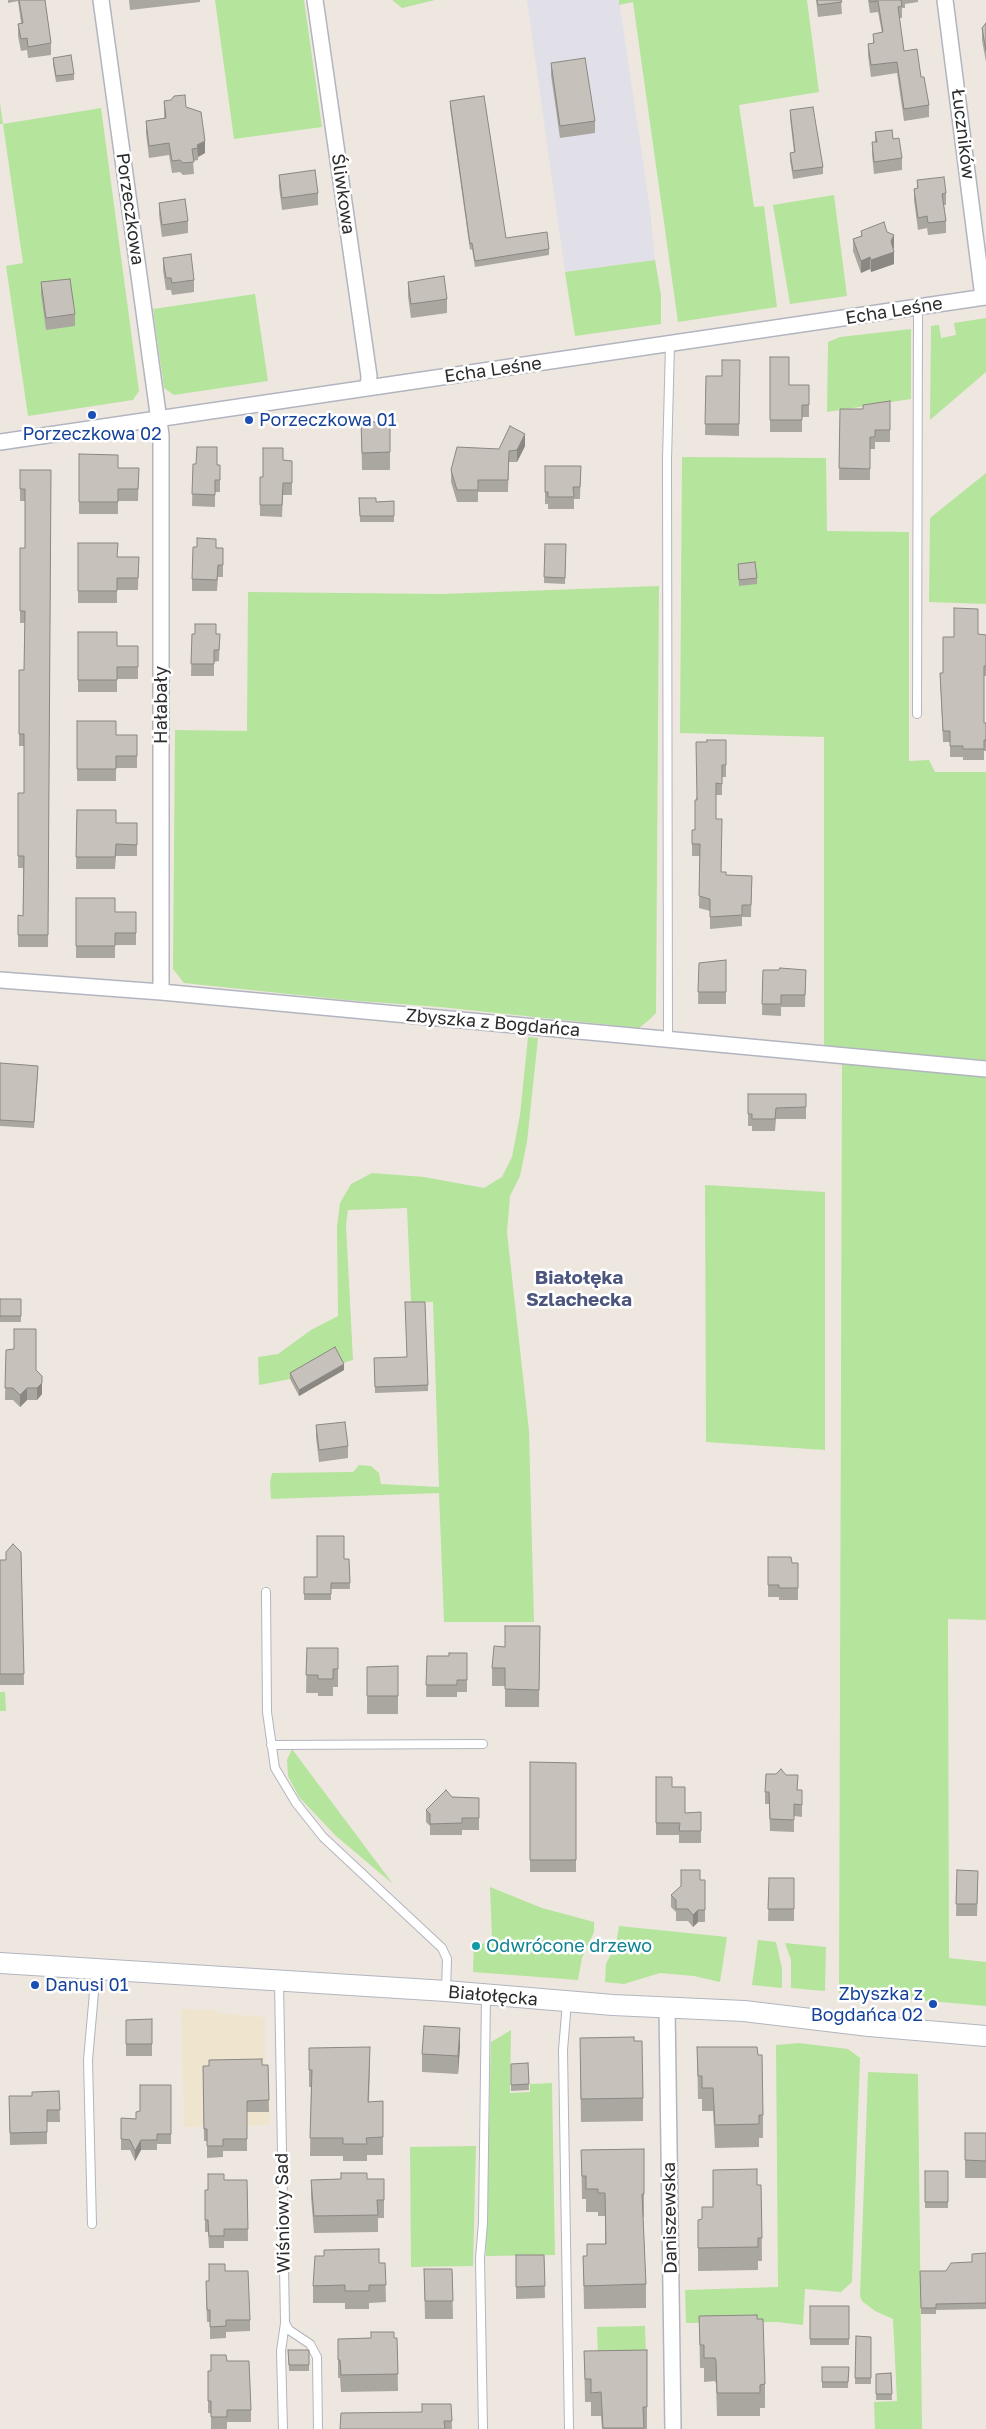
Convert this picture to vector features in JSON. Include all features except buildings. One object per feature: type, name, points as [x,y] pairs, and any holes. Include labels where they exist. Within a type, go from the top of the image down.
[{"type":"street","name":"Porzeczkowa","points":[[101,0],[159,419]]},
{"type":"street","name":"Śliwkowa","points":[[316,0],[369,376],[368,388]]},
{"type":"street","name":"Łuczników","points":[[945,0],[985,297]]},
{"type":"street","name":"Echa Leśne","points":[[0,442],[985,297]]},
{"type":"street","name":"Hałabały","points":[[159,419],[161,992]]},
{"type":"street","name":"Zbyszka z Bogdańca","points":[[0,980],[161,992],[986,1069]]},
{"type":"street","name":"Białołęcka","points":[[0,1963],[446,1992],[567,2002],[744,2011],[986,2036]]},
{"type":"street","name":"Daniszewska","points":[[667,2006],[674,2429]]},
{"type":"lane","points":[[917,714],[918,307]]},
{"type":"lane","points":[[668,1040],[667,460],[670,344]]},
{"type":"lane","points":[[266,1592],[267,1712],[275,1768],[296,1803],[323,1837],[442,1948],[447,1959],[446,1992]]},
{"type":"lane","points":[[271,1745],[483,1744]]},
{"type":"lane","points":[[92,2224],[88,2060],[96,1970]]},
{"type":"lane","name":"Wiśniowy Sad","points":[[279,1982],[285,2323],[281,2351],[283,2429]]},
{"type":"lane","points":[[483,2429],[480,2258],[483,2223],[486,1995]]},
{"type":"lane","points":[[567,2002],[563,2050],[569,2429]]},
{"type":"lane","points":[[285,2323],[289,2330],[310,2344],[317,2357],[318,2429]]},
{"type":"shaded area","points":[[527,0],[619,0],[650,209],[655,260],[565,272]]},
{"type":"shaded area","points":[[181,2009],[217,2010],[217,2013],[265,2017],[265,2065],[269,2065],[270,2125],[184,2127]]},
{"type":"green space","points":[[215,0],[304,0],[322,127],[234,139]]},
{"type":"green space","points":[[392,0],[435,0],[402,8]]},
{"type":"green space","points":[[619,0],[807,0],[819,92],[739,105],[754,207],[764,206],[777,307],[678,322],[633,2],[619,5]]},
{"type":"green space","points":[[0,103],[3,124],[0,124]]},
{"type":"green space","points":[[101,108],[139,391],[133,400],[28,416],[6,266],[23,263],[3,124]]},
{"type":"green space","points":[[834,195],[847,296],[790,304],[773,205]]},
{"type":"green space","points":[[655,260],[661,295],[661,324],[575,336],[565,272]]},
{"type":"green space","points":[[255,294],[268,381],[174,395],[164,388],[153,309]]},
{"type":"green space","points":[[986,318],[986,372],[930,420],[931,326],[939,325],[941,338],[956,335],[954,323]]},
{"type":"green space","points":[[911,329],[911,399],[827,412],[828,342],[840,337]]},
{"type":"green space","points":[[682,457],[826,458],[827,531],[909,532],[909,761],[929,760],[935,772],[986,772],[986,1064],[824,1046],[824,737],[680,733]]},
{"type":"green space","points":[[986,473],[986,604],[929,602],[930,518]]},
{"type":"green space","points":[[659,586],[656,1013],[649,1020],[639,1028],[184,983],[173,969],[175,730],[247,731],[248,592],[442,594]]},
{"type":"green space","points":[[528,1037],[538,1038],[527,1142],[520,1176],[510,1196],[507,1232],[529,1431],[534,1622],[444,1622],[439,1493],[271,1499],[270,1482],[272,1473],[353,1472],[359,1465],[371,1466],[379,1473],[381,1484],[439,1487],[433,1302],[411,1302],[407,1208],[348,1210],[346,1225],[353,1360],[290,1379],[259,1385],[258,1357],[278,1354],[311,1330],[338,1316],[337,1227],[340,1203],[351,1184],[372,1173],[424,1177],[484,1188],[502,1177],[512,1157],[520,1115]]},
{"type":"green space","points":[[842,1064],[986,1077],[986,1620],[948,1619],[949,1958],[986,1962],[986,2006],[839,1993]]},
{"type":"green space","points":[[705,1185],[825,1192],[825,1450],[706,1442]]},
{"type":"green space","points":[[0,1692],[5,1692],[6,1711],[0,1711]]},
{"type":"green space","points":[[292,1749],[393,1884],[336,1836],[299,1797],[288,1776],[287,1760]]},
{"type":"green space","points":[[490,1887],[542,1908],[594,1922],[594,1932],[582,1958],[578,1980],[473,1972],[474,1943],[479,1946],[492,1938]]},
{"type":"green space","points":[[619,1926],[727,1937],[720,1982],[694,1976],[660,1973],[624,1984],[605,1982],[606,1964],[616,1944]]},
{"type":"green space","points":[[758,1940],[776,1942],[782,1968],[782,1988],[752,1985]]},
{"type":"green space","points":[[785,1943],[826,1947],[825,1991],[791,1988],[791,1960]]},
{"type":"green space","points":[[511,2030],[510,2093],[530,2092],[530,2084],[552,2083],[555,2255],[486,2256],[491,2042]]},
{"type":"green space","points":[[799,2043],[848,2049],[860,2058],[852,2282],[841,2292],[805,2289],[803,2325],[777,2322],[686,2323],[685,2290],[778,2287],[776,2045]]},
{"type":"green space","points":[[868,2072],[918,2074],[922,2429],[875,2429],[874,2402],[897,2401],[893,2319],[875,2311],[862,2301],[860,2296]]},
{"type":"green space","points":[[476,2146],[473,2266],[411,2267],[410,2147]]},
{"type":"green space","points":[[645,2326],[646,2354],[598,2355],[597,2327]]},
{"type":"place","name":"Porzeczkowa 02","points":[[92,415]]},
{"type":"place","name":"Porzeczkowa 01","points":[[249,420]]},
{"type":"place","name":"Odwrócone drzewo","points":[[476,1946]]},
{"type":"place","name":"Danusi 01","points":[[35,1985]]},
{"type":"place","name":"Zbyszka z Bogdańca 02","points":[[933,2004]]},
{"type":"district","name":"Białołęka Szlachecka","points":[[579,1289]]}]
